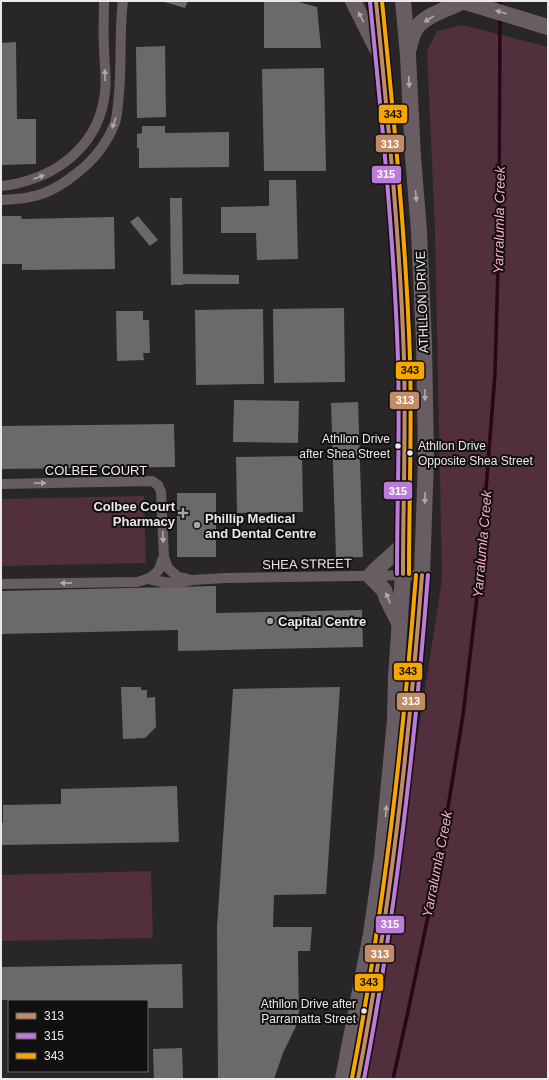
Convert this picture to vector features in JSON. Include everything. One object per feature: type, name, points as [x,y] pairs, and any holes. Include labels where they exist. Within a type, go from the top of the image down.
[{"type":"main road","points":[[353,1],[381,58]]},
{"type":"main road","name":"ATHLLON DRIVE","points":[[343,1079],[371,934],[382,857],[395,720],[396,677],[404,574],[403,544],[405,446],[404,361],[401,292],[376,1]]},
{"type":"main road","name":"ATHLLON DRIVE","points":[[358,1079],[372,1011],[394,859],[415,669],[422,575],[426,459],[424,342],[419,231],[403,1]]},
{"type":"main road","points":[[408,56],[411,38],[416,28],[428,18],[467,3],[548,27]]},
{"type":"main road","points":[[400,625],[384,590],[370,576],[403,544]]},
{"type":"street","points":[[1,186],[42,176],[60,167],[78,151],[89,138],[97,122],[105,92],[103,45],[104,1]]},
{"type":"street","points":[[1,200],[18,200],[37,196],[53,190],[68,181],[85,167],[103,146],[115,121],[118,102],[121,74],[121,26],[123,1]]},
{"type":"street","name":"COLBEE COURT","points":[[1,484],[152,481],[158,485],[161,492],[164,557]]},
{"type":"street","points":[[1,584],[137,582],[148,579],[155,574],[164,557]]},
{"type":"street","name":"SHEA STREET","points":[[164,557],[168,568],[178,577],[192,580]]},
{"type":"street","name":"SHEA STREET","points":[[148,579],[177,583],[192,580],[404,574],[422,575]]},
{"type":"shaded area","points":[[462,25],[548,47],[548,1079],[367,1079],[378,1026],[397,901],[413,767],[442,579],[435,231],[427,51],[437,31]]},
{"type":"shaded area","points":[[144,496],[146,563],[1,566],[1,499]]},
{"type":"shaded area","points":[[151,871],[153,938],[1,941],[1,875]]},
{"type":"building","points":[[161,1],[188,1],[185,8]]},
{"type":"building","points":[[264,1],[295,1],[317,7],[321,48],[264,48]]},
{"type":"building","points":[[16,42],[17,119],[36,119],[36,164],[1,165],[1,43]]},
{"type":"building","points":[[165,46],[166,117],[137,118],[136,47]]},
{"type":"building","points":[[324,68],[326,171],[264,171],[262,69]]},
{"type":"building","points":[[142,126],[165,126],[165,133],[229,132],[229,167],[139,168],[137,134],[142,133]]},
{"type":"building","points":[[269,180],[296,180],[298,259],[257,260],[256,233],[221,233],[221,207],[269,206]]},
{"type":"building","points":[[170,198],[182,198],[183,274],[239,275],[239,284],[171,285]]},
{"type":"building","points":[[1,216],[21,216],[22,219],[114,217],[115,269],[22,270],[22,264],[1,264]]},
{"type":"building","points":[[138,216],[158,240],[150,246],[130,222]]},
{"type":"building","points":[[344,308],[345,382],[274,383],[273,309]]},
{"type":"building","points":[[263,309],[264,384],[196,385],[195,310]]},
{"type":"building","points":[[116,311],[143,311],[143,320],[149,320],[150,353],[143,353],[144,360],[117,361]]},
{"type":"building","points":[[234,400],[299,401],[298,443],[233,442]]},
{"type":"building","points":[[358,402],[363,557],[336,558],[331,403]]},
{"type":"building","points":[[174,424],[175,467],[1,469],[1,426]]},
{"type":"building","points":[[302,456],[303,512],[237,513],[236,457]]},
{"type":"building","name":"Phillip Medical and Dental Centre","points":[[177,493],[216,493],[216,557],[177,557]]},
{"type":"building","points":[[216,586],[216,613],[362,610],[363,647],[178,651],[178,630],[1,634],[1,591]]},
{"type":"building","points":[[121,687],[141,687],[141,690],[147,690],[147,698],[155,697],[156,727],[145,738],[123,739]]},
{"type":"building","points":[[340,687],[326,894],[274,895],[273,927],[312,927],[310,951],[298,951],[299,1020],[283,1053],[274,1079],[218,1079],[217,927],[233,689]]},
{"type":"building","points":[[177,786],[179,842],[1,845],[3,805],[61,804],[61,789]]},
{"type":"building","points":[[182,964],[183,1008],[148,1008],[148,1000],[1,1000],[1,967]]},
{"type":"building","points":[[182,1048],[183,1079],[154,1079],[153,1049]]},
{"type":"waterway","name":"Yarralumla Creek","points":[[500,1],[500,8]]},
{"type":"waterway","name":"Yarralumla Creek","points":[[393,1079],[438,869],[463,715],[479,580],[495,373],[499,232],[500,17]]},
{"type":"transit line","name":"313","points":[[376,1],[400,270],[405,413],[403,574]]},
{"type":"transit line","name":"343","points":[[382,1],[406,270],[411,413],[409,574]]},
{"type":"transit line","name":"315","points":[[370,2],[394,270],[399,413],[397,574]]},
{"type":"transit line","name":"343","points":[[352,1078],[374,953],[383,890],[405,701],[416,575]]},
{"type":"transit line","name":"313","points":[[358,1079],[380,954],[389,891],[411,702],[422,575]]},
{"type":"transit line","name":"315","points":[[364,1079],[386,954],[395,891],[417,702],[428,575]]},
{"type":"place","name":"Athllon Drive after Shea Street","points":[[398,446]]},
{"type":"place","name":"Athllon Drive Opposite Shea Street","points":[[410,453]]},
{"type":"place","name":"Colbee Court Pharmacy","points":[[183,513]]},
{"type":"place","name":"Phillip Medical and Dental Centre","points":[[197,525]]},
{"type":"place","name":"Capital Centre","points":[[270,621]]},
{"type":"place","name":"Athllon Drive after Parramatta Street","points":[[364,1011]]}]
